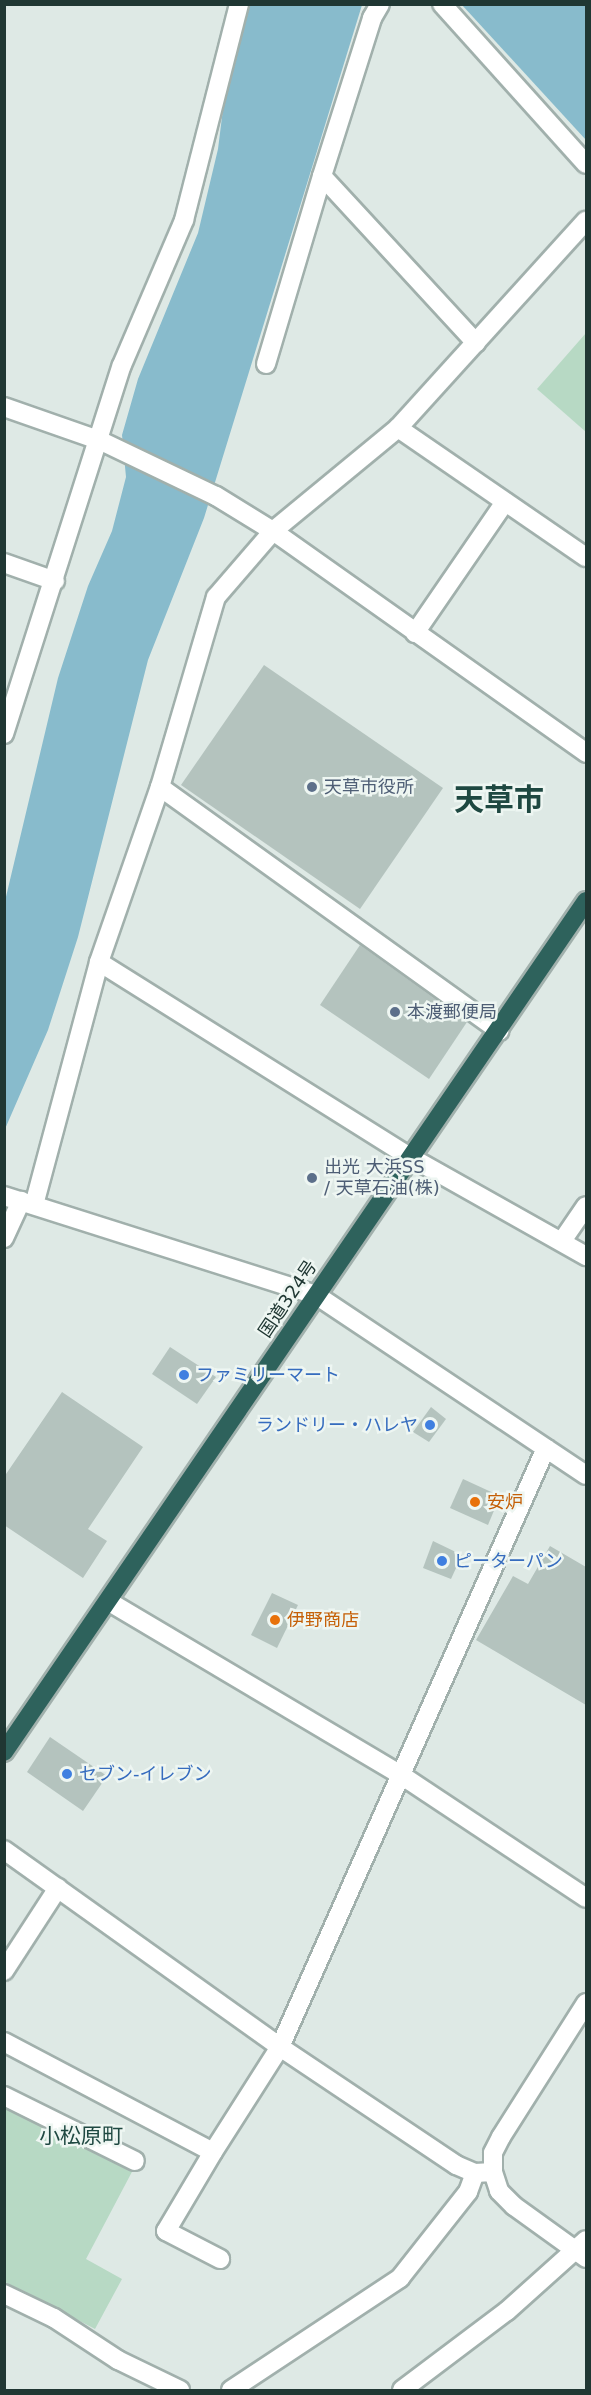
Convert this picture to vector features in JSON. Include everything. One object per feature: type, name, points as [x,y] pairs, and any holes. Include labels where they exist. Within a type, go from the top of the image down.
[{"type":"highway","name":"国道324号","points":[[4,1752],[585,906]]},
{"type":"street","points":[[4,734],[8,713],[55,581],[109,445],[122,366],[184,220],[239,4]]},
{"type":"street","points":[[266,364],[322,176],[380,4]]},
{"type":"street","points":[[442,4],[586,164]]},
{"type":"street","points":[[322,176],[476,343]]},
{"type":"street","points":[[4,1238],[20,1200],[160,787],[216,597],[273,531],[398,428],[586,221]]},
{"type":"street","points":[[4,407],[109,445],[216,496],[273,531],[586,753]]},
{"type":"street","points":[[398,428],[586,557]]},
{"type":"street","points":[[415,633],[505,502]]},
{"type":"street","points":[[4,563],[55,581]]},
{"type":"street","points":[[160,787],[499,1030]]},
{"type":"street","points":[[99,962],[412,1158],[586,1256]]},
{"type":"street","points":[[20,1200],[316,1295],[586,1475]]},
{"type":"street","points":[[562,1241],[586,1206]]},
{"type":"street","points":[[220,2259],[166,2230],[280,2047],[546,1448]]},
{"type":"street","points":[[108,1601],[402,1775],[586,1898]]},
{"type":"street","points":[[4,1850],[280,2047],[456,2165],[484,2173],[514,2206],[582,2249],[507,2311],[402,2391]]},
{"type":"street","points":[[4,1971],[58,1888]]},
{"type":"street","points":[[231,2391],[400,2278],[484,2173],[501,2137],[586,2002]]},
{"type":"street","points":[[4,2042],[213,2152]]},
{"type":"street","points":[[4,2096],[135,2161]]},
{"type":"street","points":[[4,2294],[54,2318],[118,2360],[180,2391]]},
{"type":"green space","points":[[586,333],[586,432],[537,389]]},
{"type":"green space","points":[[4,2103],[134,2168],[86,2259],[122,2279],[95,2329],[5,2282]]},
{"type":"water","points":[[229,5],[362,5],[204,518],[148,660],[78,937],[48,1030],[5,1129],[5,901],[58,678],[88,586],[112,531],[126,477],[122,435],[138,379],[198,233],[218,149],[227,77]]},
{"type":"water","points":[[462,5],[586,5],[586,140]]},
{"type":"building","name":"天草市役所","points":[[264,665],[443,788],[360,909],[181,785]]},
{"type":"building","name":"本渡郵便局","points":[[360,945],[467,1022],[429,1079],[320,1005]]},
{"type":"building","name":"ファミリーマート","points":[[170,1347],[216,1377],[197,1404],[152,1374]]},
{"type":"building","points":[[62,1392],[143,1447],[88,1529],[107,1541],[83,1578],[4,1525],[4,1477]]},
{"type":"building","name":"ランドリー・ハレヤ","points":[[431,1407],[446,1419],[429,1442],[413,1432]]},
{"type":"building","name":"安炉","points":[[463,1479],[500,1496],[488,1525],[450,1508]]},
{"type":"building","name":"ピーターパン","points":[[433,1541],[462,1555],[451,1579],[423,1568]]},
{"type":"building","points":[[550,1546],[586,1567],[586,1705],[476,1640],[513,1576],[528,1584]]},
{"type":"building","name":"伊野商店","points":[[272,1593],[298,1605],[277,1648],[251,1635]]},
{"type":"building","name":"セブン-イレブン","points":[[50,1737],[107,1776],[83,1811],[27,1772]]},
{"type":"place","name":"天草市役所","points":[[312,787]]},
{"type":"place","name":"本渡郵便局","points":[[395,1012]]},
{"type":"place","name":"出光 大浜SS / 天草石油(株)","points":[[312,1178]]},
{"type":"place","name":"ファミリーマート","points":[[184,1375]]},
{"type":"place","name":"ランドリー・ハレヤ","points":[[430,1425]]},
{"type":"place","name":"安炉","points":[[475,1502]]},
{"type":"place","name":"ピーターパン","points":[[442,1561]]},
{"type":"place","name":"伊野商店","points":[[275,1620]]},
{"type":"place","name":"セブン-イレブン","points":[[67,1774]]},
{"type":"district","name":"天草市","points":[[499,800]]},
{"type":"district","name":"小松原町","points":[[81,2136]]}]
